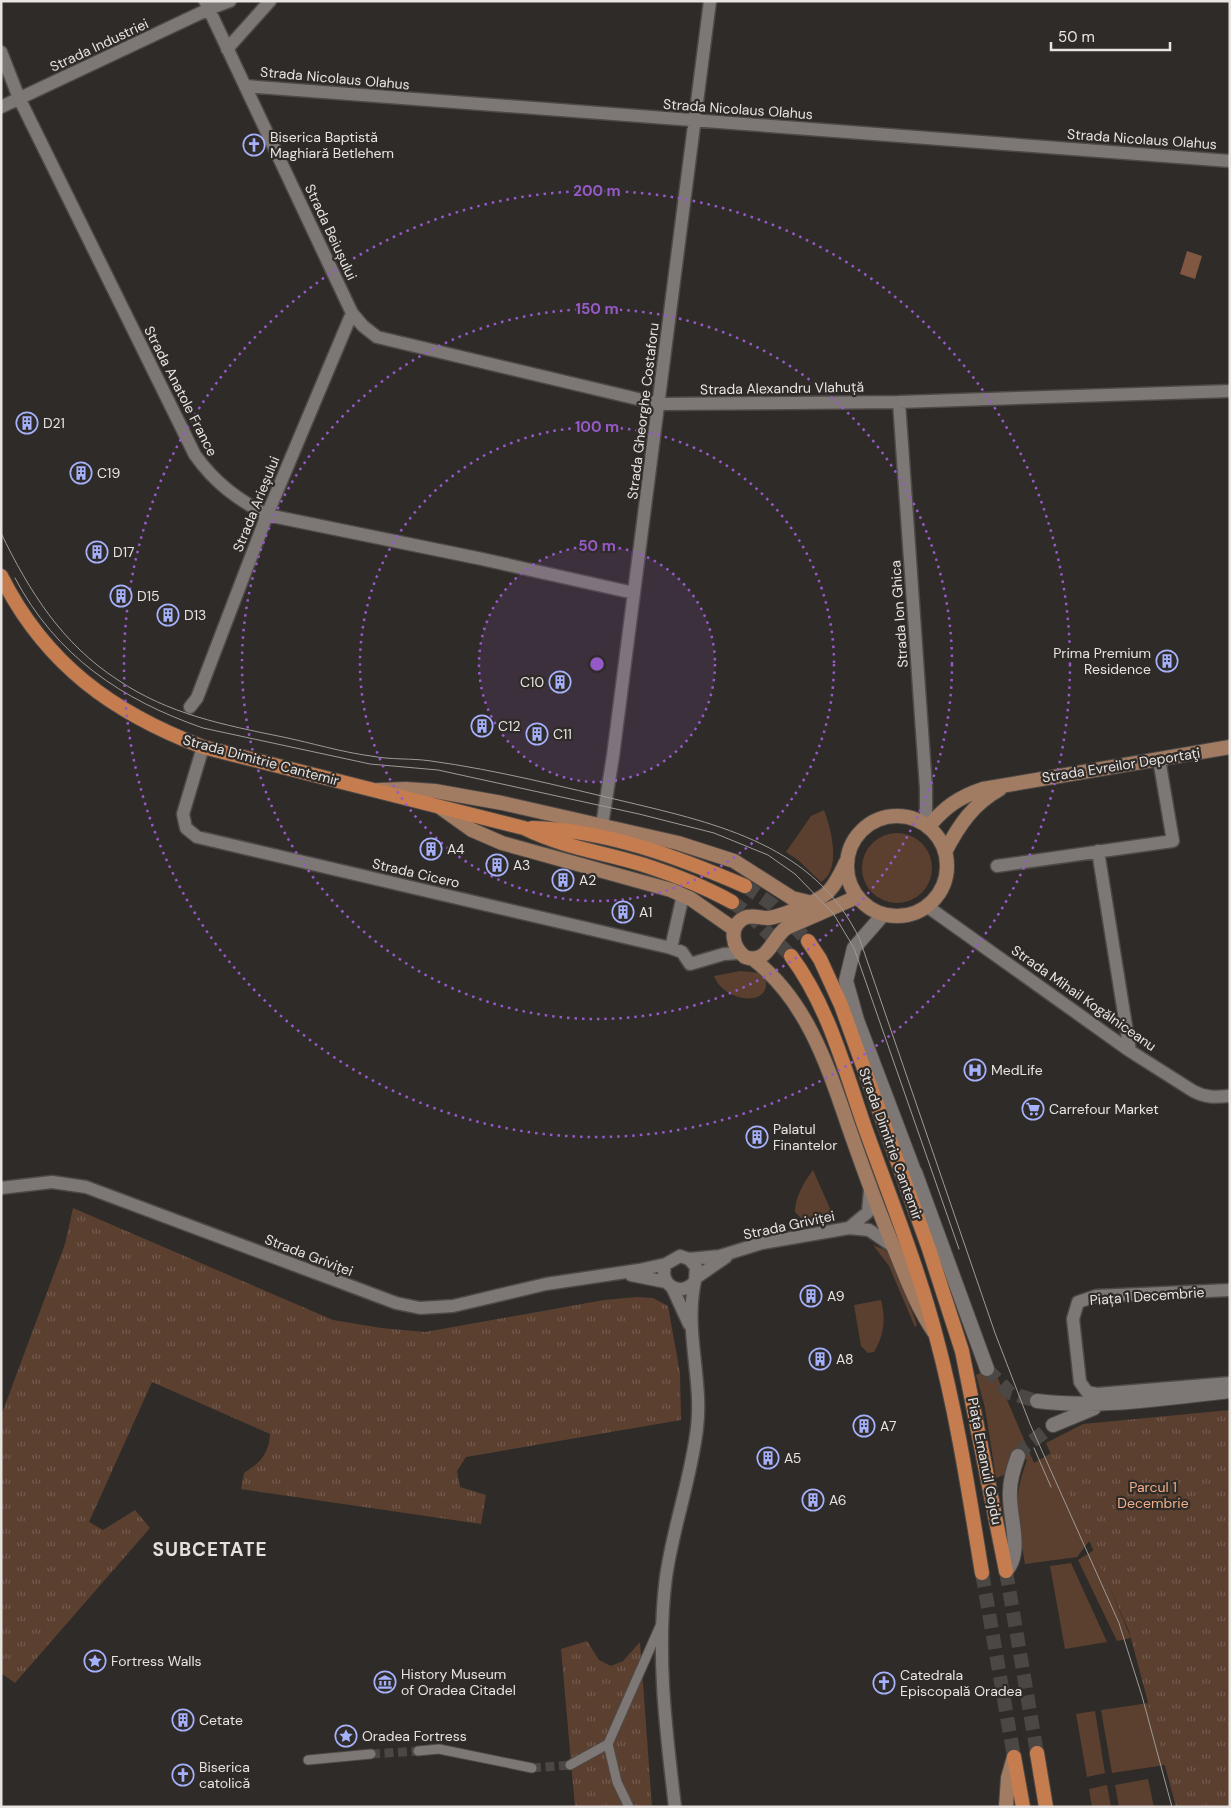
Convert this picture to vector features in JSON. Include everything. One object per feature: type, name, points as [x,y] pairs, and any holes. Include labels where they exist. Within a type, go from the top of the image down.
[{"type":"main road","name":"Strada Dimitrie Cantemir","points":[[1,576],[32,627],[72,673],[110,702],[150,726],[203,747],[436,804],[524,828],[571,847],[644,865],[732,902]]},
{"type":"main road","name":"Strada Evreilor Deportaţi","points":[[928,826],[945,808],[959,798],[983,789],[1230,747]]},
{"type":"main road","name":"Strada Evreilor Deportaţi","points":[[946,852],[967,815],[979,803],[1011,783]]},
{"type":"main road","points":[[375,790],[406,789],[435,791],[602,825],[678,843],[718,855],[752,871],[792,898],[808,902]]},
{"type":"main road","points":[[436,804],[472,830],[502,843],[658,885],[683,895],[710,911],[734,934],[747,956],[770,972],[787,991],[813,1036],[835,1088],[870,1188],[916,1302],[936,1335]]},
{"type":"main road","points":[[734,934],[746,917],[774,917],[828,893],[837,880],[846,862],[850,847],[858,834],[878,819],[903,816],[928,826],[936,833],[946,852],[948,869],[943,886],[928,907],[906,916],[882,916],[866,907],[857,897],[848,876],[846,862]]},
{"type":"main road","name":"Strada Dimitrie Cantemir","points":[[524,828],[578,833],[657,852],[686,861],[745,886]]},
{"type":"main road","points":[[747,956],[764,956],[779,934],[786,928],[857,897]]},
{"type":"main road","name":"Strada Dimitrie Cantemir","points":[[808,941],[823,964],[841,1005],[962,1352]]},
{"type":"main road","name":"Strada Dimitrie Cantemir","points":[[791,956],[805,975],[824,1012],[900,1226],[936,1335],[941,1357]]},
{"type":"main road","name":"Piața Emanuil Gojdu","points":[[962,1352],[1006,1571]]},
{"type":"main road","name":"Piața Emanuil Gojdu","points":[[941,1357],[982,1573]]},
{"type":"main road","points":[[1037,1753],[1046,1807]]},
{"type":"main road","points":[[1006,1807],[1008,1778],[1014,1757],[1023,1807]]},
{"type":"street","name":"Strada Industriei","points":[[1,107],[207,5],[230,1]]},
{"type":"street","points":[[227,49],[270,1]]},
{"type":"street","name":"Strada Gheorghe Costaforu","points":[[602,825],[659,404],[710,1]]},
{"type":"street","name":"Strada Beiușului","points":[[207,5],[352,313]]},
{"type":"street","name":"Strada Anatole France","points":[[1,52],[19,98],[195,455],[222,488],[242,502],[267,515],[482,559],[634,593]]},
{"type":"street","name":"Strada Nicolaus Olahus","points":[[245,86],[1230,161]]},
{"type":"street","name":"Strada Alexandru Vlahuță","points":[[352,313],[363,326],[377,337],[659,404],[899,402],[1230,391]]},
{"type":"street","name":"Strada Arieșului","points":[[190,707],[197,698],[267,515],[352,313]]},
{"type":"street","name":"Strada Ion Ghica","points":[[899,402],[928,826]]},
{"type":"street","name":"Strada Cicero","points":[[203,747],[183,814],[186,828],[197,837],[671,948]]},
{"type":"street","points":[[997,866],[1173,841],[1159,759]]},
{"type":"street","points":[[1098,852],[1130,1051]]},
{"type":"street","points":[[683,895],[671,948],[682,952],[690,964],[707,959],[747,956]]},
{"type":"street","name":"Strada Mihail Kogălniceanu","points":[[928,907],[1130,1051],[1202,1096],[1230,1096]]},
{"type":"street","points":[[882,916],[854,948],[846,981],[857,1020],[987,1369]]},
{"type":"street","points":[[707,959],[734,934]]},
{"type":"street","points":[[908,1193],[913,1168]]},
{"type":"street","name":"Strada Griviței","points":[[1,1197],[8,1188],[52,1182],[86,1187],[340,1282],[402,1304],[420,1308],[453,1306],[546,1284],[616,1274]]},
{"type":"street","name":"Strada Griviței","points":[[849,1228],[868,1212],[870,1188]]},
{"type":"street","name":"Strada Griviței","points":[[735,1252],[762,1243],[849,1228],[869,1230],[894,1246]]},
{"type":"street","points":[[616,1274],[666,1264],[680,1256],[690,1259],[735,1252]]},
{"type":"street","points":[[616,1274],[669,1285],[682,1290],[735,1252]]},
{"type":"street","points":[[675,1807],[666,1722],[662,1621],[667,1574],[698,1427],[698,1391],[691,1331],[692,1296],[696,1279],[696,1267],[690,1259]]},
{"type":"street","points":[[666,1264],[663,1274],[691,1331]]},
{"type":"street","name":"Piața 1 Decembrie","points":[[1230,1290],[1096,1296],[1078,1302],[1073,1319],[1078,1375],[1084,1390],[1097,1394],[1230,1383]]},
{"type":"street","points":[[1037,1401],[1075,1405],[1104,1405],[1230,1391]]},
{"type":"street","points":[[1054,1425],[1104,1405]]},
{"type":"street","points":[[1006,1571],[1013,1560],[1014,1544],[1010,1490],[1018,1456]]},
{"type":"street","points":[[629,1807],[617,1782],[608,1744],[662,1621]]},
{"type":"street","points":[[570,1765],[608,1744]]},
{"type":"street","points":[[418,1750],[439,1749],[532,1768]]},
{"type":"street","points":[[308,1760],[371,1754]]},
{"type":"green space","points":[[824,810],[832,838],[833,859],[827,876],[821,882],[798,860],[786,852],[811,816]]},
{"type":"green space","points":[[897,833],[910,836],[922,843],[929,855],[932,868],[929,881],[922,893],[910,900],[897,903],[884,900],[872,893],[865,881],[862,868],[865,855],[872,843],[884,836]]},
{"type":"green space","points":[[740,971],[761,973],[766,982],[765,990],[760,996],[744,998],[735,996],[719,985],[714,976]]},
{"type":"green space","points":[[813,1170],[832,1213],[831,1217],[806,1223],[795,1212],[795,1206],[806,1180]]},
{"type":"green space","points":[[73,1208],[333,1320],[381,1328],[425,1332],[604,1300],[637,1297],[653,1298],[668,1306],[680,1373],[681,1420],[466,1457],[457,1471],[460,1487],[486,1495],[481,1524],[241,1489],[244,1473],[255,1466],[266,1452],[270,1434],[152,1382],[89,1522],[103,1530],[135,1510],[150,1528],[15,1683],[1,1673],[1,1416],[65,1244]]},
{"type":"green space","points":[[873,1245],[885,1250],[891,1257],[917,1325],[915,1327],[889,1266]]},
{"type":"green space","points":[[881,1300],[884,1320],[882,1333],[874,1352],[868,1353],[861,1346],[854,1305]]},
{"type":"green space","points":[[993,1367],[1034,1463],[1051,1453],[1090,1540],[1077,1557],[1025,1564],[1018,1524],[1017,1500],[1027,1460],[1012,1452],[1004,1475],[996,1478],[985,1408],[976,1375]]},
{"type":"green space","name":"Parcul 1 Decembrie","points":[[1230,1410],[1230,1807],[1176,1807],[1129,1631],[1046,1443],[1083,1424]]},
{"type":"green space","points":[[1094,1550],[1131,1638],[1117,1641],[1078,1560]]},
{"type":"green space","points":[[1071,1563],[1107,1642],[1065,1649],[1050,1566]]},
{"type":"green space","points":[[587,1641],[599,1660],[611,1666],[623,1661],[640,1642],[652,1807],[575,1807],[561,1649]]},
{"type":"green space","points":[[1149,1703],[1165,1765],[1112,1773],[1101,1710]]},
{"type":"green space","points":[[1095,1711],[1105,1773],[1087,1777],[1076,1714]]},
{"type":"green space","points":[[1148,1779],[1154,1807],[1119,1807],[1115,1785]]},
{"type":"green space","points":[[1107,1785],[1111,1807],[1092,1807],[1089,1789]]},
{"type":"shaded area","points":[[1187,251],[1202,256],[1195,279],[1180,274]]},
{"type":"tunnel","points":[[745,886],[773,905],[808,941]]},
{"type":"tunnel","points":[[732,902],[750,915],[791,956]]},
{"type":"tunnel","points":[[987,1369],[1010,1393],[1037,1401]]},
{"type":"tunnel","points":[[1018,1456],[1025,1447],[1053,1425]]},
{"type":"tunnel","points":[[1006,1571],[1037,1753]]},
{"type":"tunnel","points":[[982,1573],[1014,1757]]},
{"type":"tunnel","points":[[371,1754],[418,1751]]},
{"type":"tunnel","points":[[532,1768],[570,1765]]},
{"type":"tram line","points":[[1,533],[36,596],[64,633],[98,666],[137,692],[157,702],[218,723],[338,750],[378,757],[424,760],[480,769],[662,810],[730,831],[762,844],[791,861],[818,882],[841,908],[860,940],[995,1333],[1030,1424],[1119,1623],[1142,1696],[1172,1807]]},
{"type":"tram line","points":[[15,578],[32,606],[50,630],[71,652],[94,672],[119,689],[173,717],[203,728],[370,764],[438,770],[639,814],[714,833],[768,855],[795,874],[833,913],[854,948],[959,1249]]},
{"type":"tram line","points":[[1034,1448],[1051,1487]]},
{"type":"place","name":"Biserica Baptistă Maghiară Betlehem","points":[[254,145]]},
{"type":"place","name":"D21","points":[[27,423]]},
{"type":"place","name":"C19","points":[[81,473]]},
{"type":"place","name":"D17","points":[[97,552]]},
{"type":"place","name":"D15","points":[[121,596]]},
{"type":"place","name":"D13","points":[[168,615]]},
{"type":"place","name":"Prima Premium Residence","points":[[1167,661]]},
{"type":"place","name":"C10","points":[[560,682]]},
{"type":"place","name":"C12","points":[[482,726]]},
{"type":"place","name":"C11","points":[[537,734]]},
{"type":"place","name":"A4","points":[[431,849]]},
{"type":"place","name":"A3","points":[[497,865]]},
{"type":"place","name":"A2","points":[[563,880]]},
{"type":"place","name":"A1","points":[[623,912]]},
{"type":"place","name":"MedLife","points":[[975,1070]]},
{"type":"place","name":"Carrefour Market","points":[[1033,1109]]},
{"type":"place","name":"Palatul Finantelor","points":[[757,1137]]},
{"type":"place","name":"A9","points":[[811,1296]]},
{"type":"place","name":"A8","points":[[820,1359]]},
{"type":"place","name":"A7","points":[[864,1426]]},
{"type":"place","name":"A5","points":[[768,1458]]},
{"type":"place","name":"A6","points":[[813,1500]]},
{"type":"place","name":"Fortress Walls","points":[[95,1661]]},
{"type":"place","name":"History Museum of Oradea Citadel","points":[[385,1682]]},
{"type":"place","name":"Catedrala Episcopală Oradea","points":[[884,1683]]},
{"type":"place","name":"Cetate","points":[[183,1720]]},
{"type":"place","name":"Oradea Fortress","points":[[346,1736]]},
{"type":"place","name":"Biserica catolică","points":[[183,1775]]},
{"type":"district","name":"SUBCETATE","points":[[210,1549]]}]
